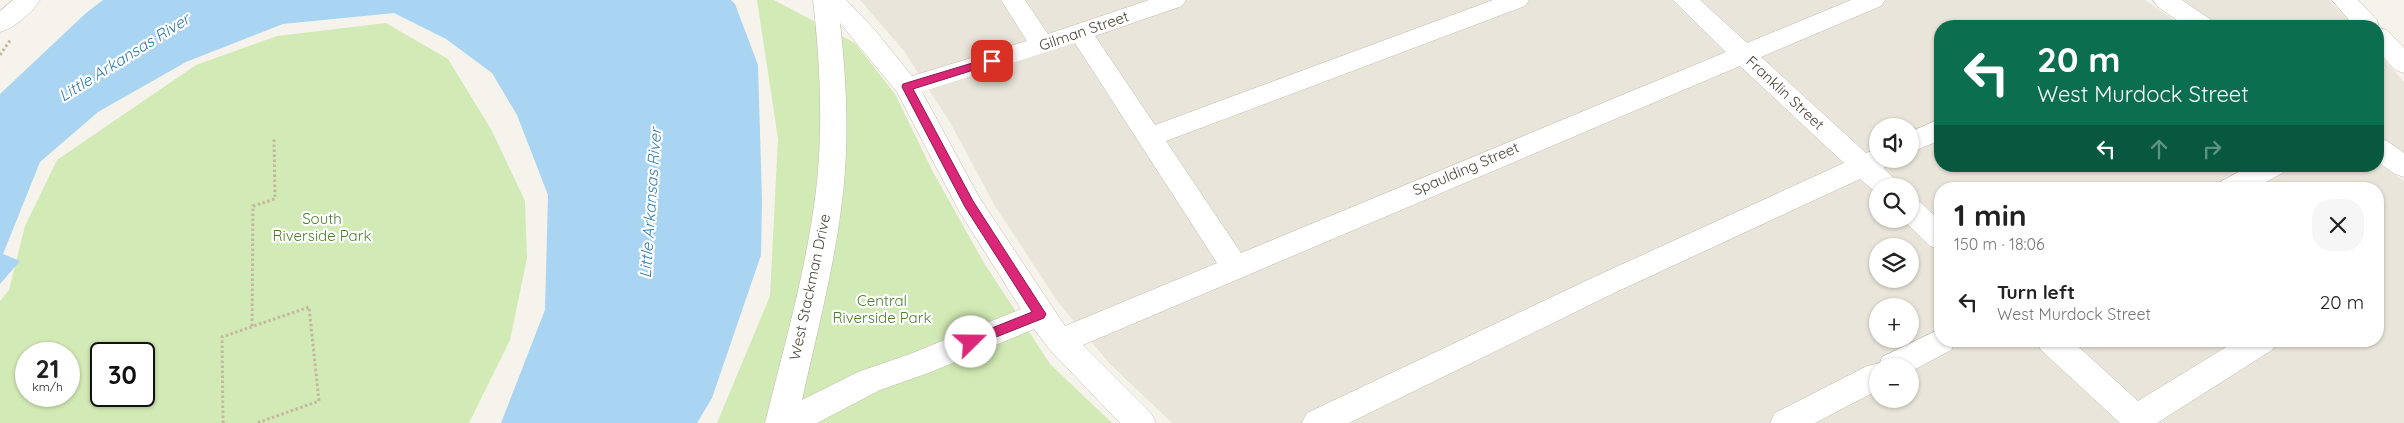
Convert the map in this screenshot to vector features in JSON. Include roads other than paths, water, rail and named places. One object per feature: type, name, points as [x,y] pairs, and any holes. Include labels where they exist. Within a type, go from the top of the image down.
[{"type":"street","points":[[7,30],[28,0]]},
{"type":"street","name":"West Stackman Drive","points":[[781,423],[824,232],[833,150],[833,69],[825,0]]},
{"type":"street","points":[[832,0],[865,35],[907,87],[969,204],[1040,314],[1060,341],[1140,423]]},
{"type":"street","points":[[1013,0],[1042,45]]},
{"type":"street","name":"Gilman Street","points":[[907,87],[1081,33],[1174,0]]},
{"type":"street","points":[[1150,138],[1517,0]]},
{"type":"street","name":"Franklin Street","points":[[1685,0],[1742,53],[1869,161]]},
{"type":"street","name":"Spaulding Street","points":[[1060,341],[1742,53],[1873,0]]},
{"type":"street","points":[[2165,0],[2193,20]]},
{"type":"street","points":[[2344,0],[2362,20]]},
{"type":"street","points":[[1081,33],[1235,266]]},
{"type":"street","points":[[2384,42],[2404,64]]},
{"type":"street","points":[[1919,139],[1934,132]]},
{"type":"street","points":[[2384,152],[2404,167]]},
{"type":"street","points":[[1318,423],[1622,277],[1869,162]]},
{"type":"street","points":[[2243,182],[2262,172]]},
{"type":"street","points":[[1919,218],[1934,232]]},
{"type":"street","points":[[787,423],[869,381],[920,363],[1040,314]]},
{"type":"street","points":[[1908,358],[1934,345]]},
{"type":"street","points":[[2058,347],[2138,421],[2253,347]]},
{"type":"street","points":[[1786,423],[1869,380]]},
{"type":"water","name":"Little Arkansas River","points":[[103,0],[731,0],[735,4],[758,65],[762,200],[761,255],[712,398],[697,423],[501,423],[545,310],[548,195],[517,115],[492,73],[446,39],[394,13],[283,24],[186,62],[98,112],[40,162],[3,254],[20,261],[0,284],[0,94],[86,13]]},
{"type":"park label","name":"South Riverside Park","points":[[322,228]]},
{"type":"park label","name":"Central Riverside Park","points":[[882,310]]}]
